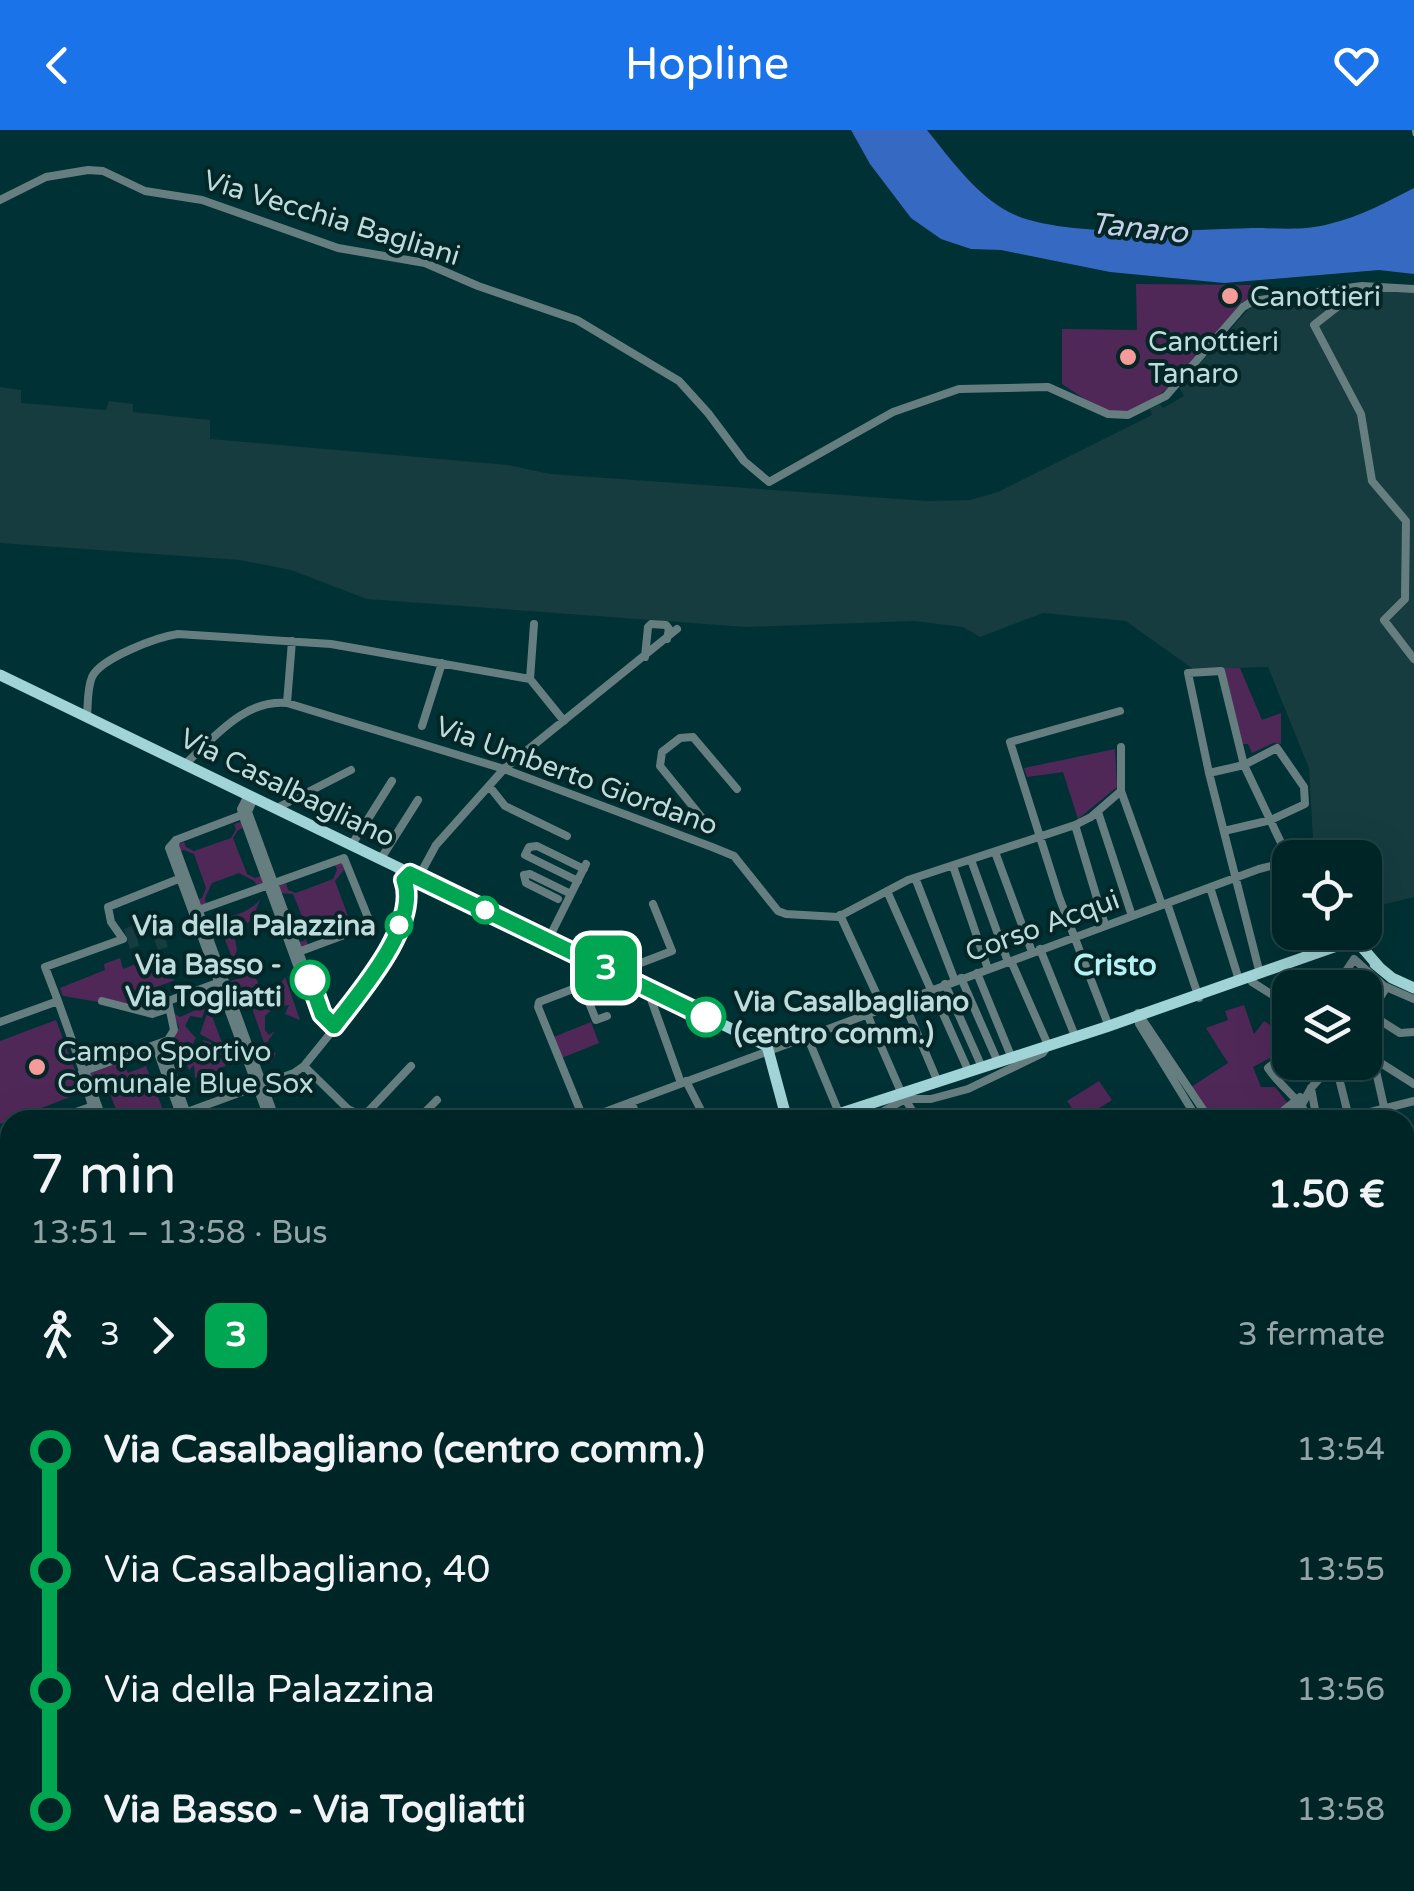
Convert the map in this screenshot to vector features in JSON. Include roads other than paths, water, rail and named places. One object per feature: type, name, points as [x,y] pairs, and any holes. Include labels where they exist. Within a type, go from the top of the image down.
[{"type":"main road","name":"Via Casalbagliano","points":[[0,675],[770,1049]]},
{"type":"main road","points":[[851,1110],[903,1096],[981,1065],[1139,1017],[1333,950]]},
{"type":"main road","points":[[1252,978],[1343,950]]},
{"type":"main road","points":[[1358,950],[1392,978],[1414,988]]},
{"type":"main road","points":[[770,1049],[785,1110]]},
{"type":"street","name":"Via Vecchia Bagliani","points":[[0,200],[46,177],[88,170],[103,172],[145,191],[202,200],[338,248],[425,263],[577,320],[678,381],[744,460],[769,482],[892,412],[959,388],[1048,386],[1108,414],[1123,416],[1166,396],[1248,303],[1332,289],[1414,288]]},
{"type":"street","points":[[1390,286],[1347,299],[1314,325],[1362,414],[1372,481],[1404,518],[1405,596],[1384,620],[1414,659]]},
{"type":"street","points":[[530,679],[534,624]]},
{"type":"street","points":[[645,657],[651,624],[666,625],[668,640]]},
{"type":"street","points":[[202,1110],[304,1066],[386,954],[406,906],[410,877],[436,845],[504,770],[668,640],[676,629]]},
{"type":"street","points":[[87,717],[93,673],[100,666],[162,636],[178,634],[331,644],[530,679],[564,721]]},
{"type":"street","points":[[184,765],[242,713],[264,704],[287,703],[292,641]]},
{"type":"street","points":[[422,726],[442,664]]},
{"type":"street","points":[[1252,978],[1235,878],[1188,673],[1221,672],[1244,765],[1279,840]]},
{"type":"street","name":"Via Umberto Giordano","points":[[287,703],[504,770],[734,856],[750,872],[772,906],[783,913],[840,915],[887,891],[1075,825],[1098,812],[1121,790]]},
{"type":"street","points":[[1107,1025],[1010,742],[1120,711]]},
{"type":"street","name":"Via Umberto Giordano","points":[[703,818],[660,766],[662,752],[680,738],[693,737],[736,789]]},
{"type":"street","points":[[1121,748],[1121,790],[1198,996]]},
{"type":"street","points":[[1209,773],[1244,765],[1276,748],[1304,787],[1305,804],[1270,820],[1224,831]]},
{"type":"street","points":[[276,809],[351,770]]},
{"type":"street","points":[[350,846],[392,781]]},
{"type":"street","points":[[489,786],[505,806],[566,836]]},
{"type":"street","points":[[251,797],[240,808],[296,953],[332,1029]]},
{"type":"street","points":[[386,862],[418,800]]},
{"type":"street","points":[[1098,812],[1132,916]]},
{"type":"street","points":[[245,813],[176,840],[175,846],[269,1110]]},
{"type":"street","points":[[1075,825],[1105,926]]},
{"type":"street","points":[[548,940],[578,881],[585,866],[537,846],[529,847],[526,855],[578,881]]},
{"type":"street","points":[[996,852],[1074,1036]]},
{"type":"street","points":[[195,911],[344,858],[370,926],[296,953]]},
{"type":"street","points":[[883,1110],[903,1096],[931,1099],[968,1089],[1036,1057],[1048,1044],[1009,961],[970,860]]},
{"type":"street","points":[[953,866],[988,969]]},
{"type":"street","name":"Corso Acqui","points":[[615,1110],[931,989],[1272,866]]},
{"type":"street","points":[[558,899],[526,883],[524,876],[530,874],[571,894]]},
{"type":"street","points":[[96,1110],[45,967],[123,939],[111,922],[108,907],[183,877]]},
{"type":"street","points":[[916,880],[997,1060]]},
{"type":"street","points":[[1210,888],[1252,978],[1272,993]]},
{"type":"street","points":[[887,891],[968,1070]]},
{"type":"street","points":[[579,1110],[539,1002],[672,952],[653,904]]},
{"type":"street","points":[[840,915],[883,1008]]},
{"type":"street","points":[[1355,950],[1386,988],[1414,998]]},
{"type":"street","points":[[977,973],[1011,1056]]},
{"type":"street","points":[[84,1071],[170,1038],[174,1030],[167,1009],[170,1000],[221,982]]},
{"type":"street","points":[[945,984],[981,1065]]},
{"type":"street","points":[[582,985],[596,1020],[606,1016]]},
{"type":"street","points":[[647,988],[683,1082],[700,1110]]},
{"type":"street","points":[[1382,994],[1386,988]]},
{"type":"street","points":[[903,1000],[938,1080]]},
{"type":"street","points":[[0,1022],[58,1001]]},
{"type":"street","points":[[102,1002],[152,1014],[167,1009]]},
{"type":"street","points":[[867,1014],[912,1110]]},
{"type":"street","points":[[1139,1017],[1193,1110]]},
{"type":"street","points":[[1139,1017],[1203,1110]]},
{"type":"street","points":[[1382,1024],[1400,1033],[1414,1032]]},
{"type":"street","points":[[807,1036],[839,1110]]},
{"type":"street","points":[[158,1044],[183,1110]]},
{"type":"street","points":[[1382,1064],[1414,1084]]},
{"type":"street","points":[[304,1066],[353,1110]]},
{"type":"street","points":[[374,1110],[411,1066]]},
{"type":"street","points":[[1279,1080],[1300,1107]]},
{"type":"street","points":[[1300,1107],[1318,1080]]},
{"type":"street","points":[[1338,1080],[1343,1110]]},
{"type":"street","points":[[1376,1080],[1384,1109]]},
{"type":"street","points":[[1300,1107],[1311,1088]]},
{"type":"street","points":[[427,1110],[437,1100]]},
{"type":"street","points":[[1380,1110],[1414,1101]]},
{"type":"street","points":[[631,1102],[635,1110]]},
{"type":"street","points":[[80,1110],[94,1105]]},
{"type":"water","points":[[851,130],[927,130],[966,178],[989,199],[1015,215],[1067,227],[1131,231],[1310,228],[1373,209],[1414,188],[1414,274],[1379,270],[1224,283],[1110,272],[1001,250],[971,249],[941,239],[911,218],[870,164]]},
{"type":"railway","points":[[1413,130],[1414,135]]},
{"type":"place","name":"Canottieri","points":[[1230,296]]},
{"type":"place","name":"Canottieri Tanaro","points":[[1128,357]]},
{"type":"place","name":"Via della Palazzina","points":[[399,925]]},
{"type":"place","name":"Via Basso - Via Togliatti","points":[[310,980]]},
{"type":"place","name":"Via Casalbagliano (centro comm.)","points":[[706,1017]]},
{"type":"place","name":"Campo Sportivo Comunale Blue Sox","points":[[37,1067]]},
{"type":"district","name":"Cristo","points":[[1115,965]]},
{"type":"water label","name":"Tanaro","points":[[1139,228]]}]
